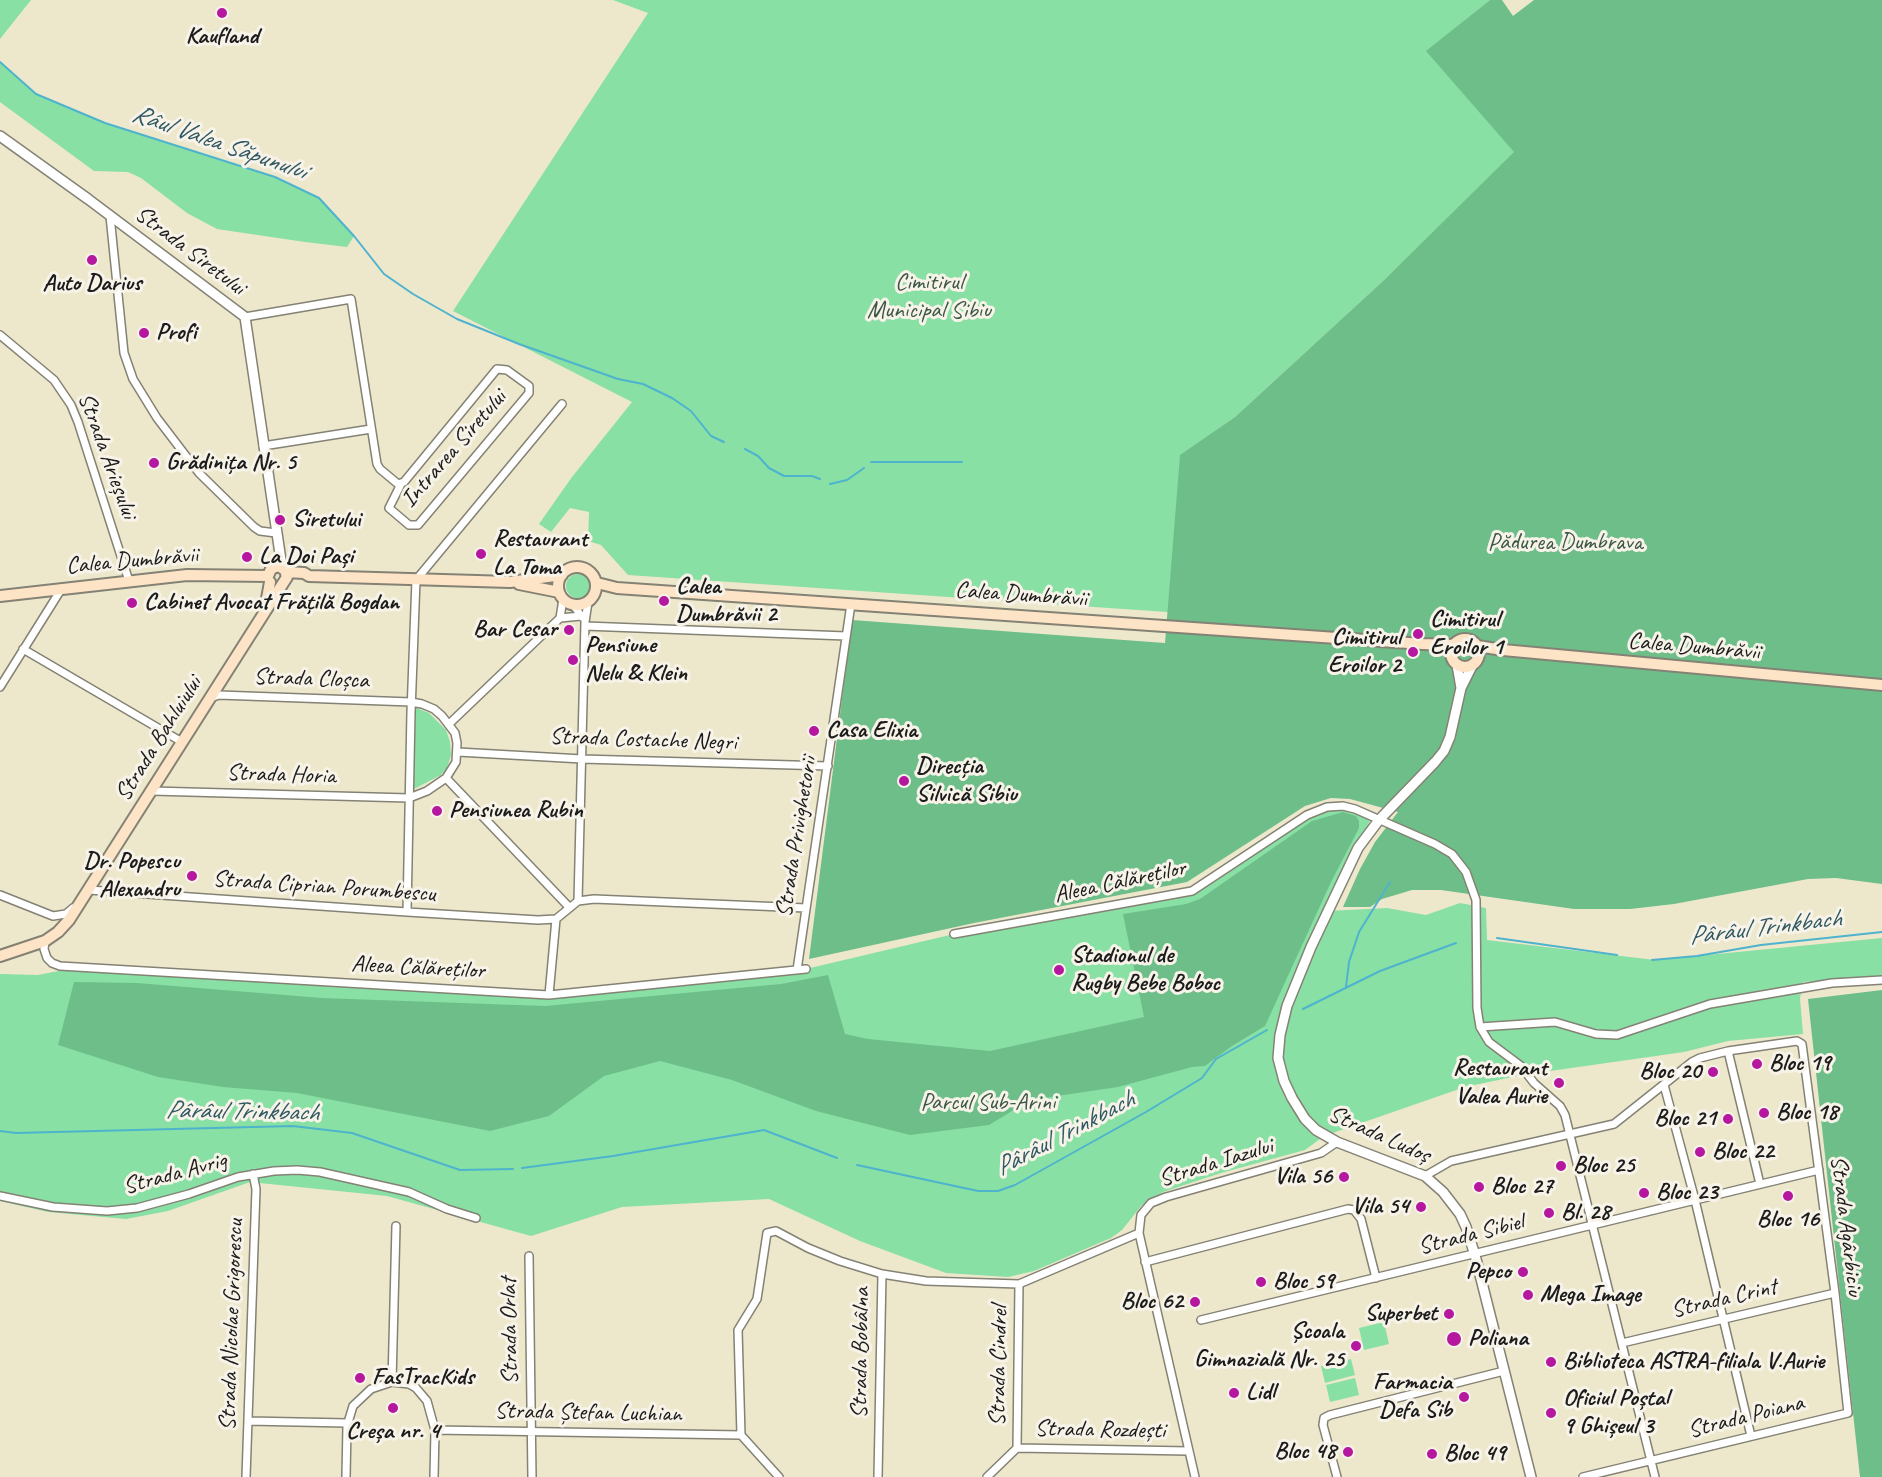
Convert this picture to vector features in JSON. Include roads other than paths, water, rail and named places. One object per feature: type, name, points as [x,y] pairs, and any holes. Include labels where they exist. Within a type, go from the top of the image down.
[{"type":"main road","points":[[510,582],[561,595],[574,606],[588,602],[596,588],[592,574],[581,567],[568,569],[562,575],[558,586],[561,595]]},
{"type":"main road","points":[[269,579],[270,570],[283,574],[304,573],[309,576],[510,582],[562,575]]},
{"type":"main road","name":"Calea Dumbrăvii","points":[[0,596],[198,574],[269,579],[275,585],[283,574]]},
{"type":"main road","name":"Strada Bahluiului","points":[[49,939],[69,920],[89,890],[265,610],[283,574]]},
{"type":"main road","name":"Strada Bahluiului","points":[[265,610],[269,579]]},
{"type":"main road","name":"Calea Dumbrăvii","points":[[596,588],[1423,644],[1454,655]]},
{"type":"main road","points":[[1464,639],[1472,640],[1477,646],[1475,662],[1464,668],[1454,655],[1464,639]]},
{"type":"main road","name":"Calea Dumbrăvii","points":[[1477,646],[1882,685]]},
{"type":"main road","name":"Calea Dumbrăvii","points":[[1475,662],[1503,650]]},
{"type":"main road","points":[[0,956],[49,939]]},
{"type":"street","name":"Strada Siretului","points":[[0,136],[245,316],[283,574]]},
{"type":"street","name":"Strada Siretului","points":[[110,216],[124,353],[134,380],[170,437],[214,488],[256,529],[266,533],[276,532]]},
{"type":"street","name":"Intrarea Siretului","points":[[245,316],[351,299],[378,467],[396,483],[401,484]]},
{"type":"street","name":"Strada Arieșului","points":[[0,335],[54,380],[71,405],[82,432],[129,581]]},
{"type":"street","name":"Intrarea Siretului","points":[[497,369],[507,370],[529,386],[529,393],[418,525],[409,525],[389,508],[401,484],[497,369]]},
{"type":"street","points":[[407,912],[416,580],[562,404]]},
{"type":"street","points":[[263,446],[371,429]]},
{"type":"street","points":[[0,687],[62,588]]},
{"type":"street","points":[[409,798],[427,791],[446,778],[456,762],[458,752],[455,733],[449,723],[560,618],[561,595]]},
{"type":"street","points":[[578,901],[584,621],[588,602]]},
{"type":"street","name":"Strada Privighetorii","points":[[797,970],[851,604]]},
{"type":"street","points":[[574,606],[584,621]]},
{"type":"street","points":[[560,618],[846,636]]},
{"type":"street","points":[[23,649],[182,742]]},
{"type":"street","name":"Strada Ludoș","points":[[1454,655],[1461,688]]},
{"type":"street","name":"Strada Ludoș","points":[[1475,662],[1461,688],[1450,737],[1444,751],[1379,820],[1358,848],[1311,947],[1287,1006],[1279,1040],[1278,1058],[1281,1074],[1297,1107],[1316,1130],[1337,1142],[1425,1176],[1443,1192],[1460,1214],[1475,1255],[1531,1477]]},
{"type":"street","name":"Strada Cloșca","points":[[210,698],[219,695],[411,702],[434,709],[449,723]]},
{"type":"street","name":"Strada Costache Negri","points":[[458,752],[582,759],[828,766]]},
{"type":"street","points":[[446,778],[569,907]]},
{"type":"street","name":"Strada Horia","points":[[152,791],[409,798]]},
{"type":"street","name":"Aleea Călăreților","points":[[954,934],[1192,891],[1307,815],[1327,807],[1342,806],[1355,809],[1445,849],[1466,872],[1477,905],[1477,1008],[1480,1027]]},
{"type":"street","points":[[0,895],[53,916],[66,914],[89,890]]},
{"type":"street","name":"Strada Ciprian Porumbescu","points":[[89,890],[407,912],[538,920],[555,919]]},
{"type":"street","points":[[549,995],[555,919],[578,901],[594,899],[806,908]]},
{"type":"street","points":[[49,939],[56,926],[53,916]]},
{"type":"street","name":"Aleea Călăreților","points":[[49,939],[44,949],[47,958],[60,966],[549,995],[806,969]]},
{"type":"street","points":[[1655,1477],[1565,1115],[1560,1106],[1534,1083],[1515,1060],[1490,1042],[1480,1027],[1555,1022],[1596,1034],[1617,1035],[1710,1004],[1832,982],[1882,980]]},
{"type":"street","name":"Strada Agârbiciu","points":[[1728,1051],[1797,1041],[1803,1044],[1848,1413]]},
{"type":"street","points":[[1425,1176],[1451,1161],[1614,1124],[1692,1062],[1708,1055],[1728,1051],[1760,1184]]},
{"type":"street","points":[[1664,1086],[1695,1200],[1752,1436]]},
{"type":"street","name":"Strada Iazului","points":[[1139,1233],[1139,1220],[1143,1210],[1151,1203],[1321,1153],[1337,1142]]},
{"type":"street","name":"Strada Avrig","points":[[0,1196],[53,1207],[107,1210],[137,1208],[238,1177],[297,1170],[320,1172],[409,1192],[447,1209],[476,1218]]},
{"type":"street","name":"Strada Sibiel","points":[[1201,1320],[1819,1170]]},
{"type":"street","name":"Strada Nicolae Grigorescu","points":[[246,1477],[256,1189],[254,1174]]},
{"type":"street","points":[[1145,1262],[1338,1212],[1354,1210],[1361,1219],[1376,1278]]},
{"type":"street","points":[[392,1382],[396,1226]]},
{"type":"street","name":"Strada Bobâlna","points":[[741,1435],[738,1330],[757,1299],[766,1237],[771,1231],[776,1231],[818,1252],[882,1274],[878,1477]]},
{"type":"street","points":[[882,1274],[926,1281],[1019,1284],[1139,1233],[1195,1477]]},
{"type":"street","name":"Strada Orlat","points":[[529,1256],[532,1477]]},
{"type":"street","name":"Strada Cindrel","points":[[1017,1448],[1019,1284]]},
{"type":"street","name":"Strada Crint","points":[[1622,1343],[1835,1293]]},
{"type":"street","points":[[1337,1477],[1323,1425],[1324,1419],[1330,1415],[1504,1371]]},
{"type":"street","points":[[346,1477],[347,1424],[353,1406],[363,1394],[392,1382],[409,1384],[422,1393],[431,1410],[435,1430],[434,1477]]},
{"type":"street","name":"Strada Poiana","points":[[1583,1477],[1848,1413]]},
{"type":"street","points":[[248,1421],[347,1424]]},
{"type":"street","name":"Strada Ștefan Luchian","points":[[435,1430],[741,1435]]},
{"type":"street","points":[[741,1435],[779,1477]]},
{"type":"street","name":"Strada Rozdești","points":[[987,1477],[1017,1448],[1189,1451]]},
{"type":"waterway","name":"Râul Valea Săpunului","points":[[0,62],[36,94],[105,123],[275,177],[319,198],[354,236],[384,274],[413,294],[457,319],[519,344],[618,379],[643,384],[672,398],[691,411],[711,436],[724,442]]},
{"type":"waterway","name":"Râul Valea Săpunului","points":[[745,449],[758,456],[769,468],[784,476],[812,476],[820,479]]},
{"type":"waterway","name":"Râul Valea Săpunului","points":[[871,462],[962,462]]},
{"type":"waterway","name":"Râul Valea Săpunului","points":[[830,484],[847,480],[864,468]]},
{"type":"waterway","points":[[1346,987],[1349,962],[1359,932],[1390,882]]},
{"type":"waterway","name":"Pârâul Trinkbach","points":[[1652,960],[1882,932]]},
{"type":"waterway","name":"Pârâul Trinkbach","points":[[1497,938],[1617,955]]},
{"type":"waterway","name":"Pârâul Trinkbach","points":[[1303,1009],[1380,971],[1456,943]]},
{"type":"waterway","name":"Pârâul Trinkbach","points":[[857,1165],[978,1191],[998,1191],[1015,1185],[1146,1112],[1202,1078],[1216,1059],[1267,1030]]},
{"type":"waterway","name":"Pârâul Trinkbach","points":[[0,1131],[16,1133],[293,1126],[352,1133],[460,1170],[513,1169]]},
{"type":"waterway","name":"Pârâul Trinkbach","points":[[522,1168],[613,1156],[764,1130],[837,1158]]},
{"type":"place","name":"Kaufland","points":[[222,13]]},
{"type":"place","name":"Auto Darius","points":[[92,260]]},
{"type":"place","name":"Profi","points":[[144,333]]},
{"type":"place","name":"Grădinița Nr. 5","points":[[154,463]]},
{"type":"place","name":"Siretului","points":[[280,520]]},
{"type":"place","name":"Restaurant La Toma","points":[[481,554]]},
{"type":"place","name":"La Doi Pași","points":[[247,557]]},
{"type":"place","name":"Calea Dumbrăvii 2","points":[[664,601]]},
{"type":"place","name":"Cabinet Avocat Frățilă Bogdan","points":[[132,603]]},
{"type":"place","name":"Bar Cesar","points":[[569,630]]},
{"type":"place","name":"Cimitirul Eroilor 1","points":[[1418,634]]},
{"type":"place","name":"Cimitirul Eroilor 2","points":[[1413,652]]},
{"type":"place","name":"Pensiune Nelu & Klein","points":[[573,660]]},
{"type":"place","name":"Casa Elixia","points":[[814,731]]},
{"type":"place","name":"Direcția Silvică Sibiu","points":[[904,781]]},
{"type":"place","name":"Pensiunea Rubin","points":[[437,811]]},
{"type":"place","name":"Dr. Popescu Alexandru","points":[[192,876]]},
{"type":"place","name":"Stadionul de Rugby Bebe Boboc","points":[[1059,970]]},
{"type":"place","name":"Bloc 19","points":[[1757,1064]]},
{"type":"place","name":"Bloc 20","points":[[1713,1072]]},
{"type":"place","name":"Restaurant Valea Aurie","points":[[1559,1083]]},
{"type":"place","name":"Bloc 18","points":[[1764,1113]]},
{"type":"place","name":"Bloc 21","points":[[1728,1119]]},
{"type":"place","name":"Bloc 22","points":[[1700,1152]]},
{"type":"place","name":"Bloc 25","points":[[1561,1166]]},
{"type":"place","name":"Vila 56","points":[[1344,1177]]},
{"type":"place","name":"Bloc 27","points":[[1479,1187]]},
{"type":"place","name":"Bloc 23","points":[[1644,1193]]},
{"type":"place","name":"Bloc 16","points":[[1788,1196]]},
{"type":"place","name":"Vila 54","points":[[1421,1207]]},
{"type":"place","name":"Bl. 28","points":[[1549,1213]]},
{"type":"place","name":"Pepco","points":[[1523,1272]]},
{"type":"place","name":"Bloc 59","points":[[1261,1282]]},
{"type":"place","name":"Mega Image","points":[[1528,1295]]},
{"type":"place","name":"Bloc 62","points":[[1195,1302]]},
{"type":"place","name":"Superbet","points":[[1449,1314]]},
{"type":"place","name":"Poliana","points":[[1454,1339]]},
{"type":"place","name":"Școala Gimnazială Nr. 25","points":[[1356,1346]]},
{"type":"place","name":"Biblioteca ASTRA-filiala V.Aurie","points":[[1551,1362]]},
{"type":"place","name":"FasTracKids","points":[[360,1378]]},
{"type":"place","name":"Lidl","points":[[1234,1393]]},
{"type":"place","name":"Farmacia Defa Sib","points":[[1464,1397]]},
{"type":"place","name":"Creșa nr. 4","points":[[393,1408]]},
{"type":"place","name":"Oficiul Poștal 9 Ghișeul 3","points":[[1551,1413]]},
{"type":"place","name":"Bloc 48","points":[[1348,1452]]},
{"type":"place","name":"Bloc 49","points":[[1432,1454]]},
{"type":"park label","name":"Cimitirul Municipal Sibiu","points":[[929,297]]},
{"type":"park label","name":"Pădurea Dumbrava","points":[[1565,543]]},
{"type":"park label","name":"Parcul Sub-Arini","points":[[988,1103]]}]
